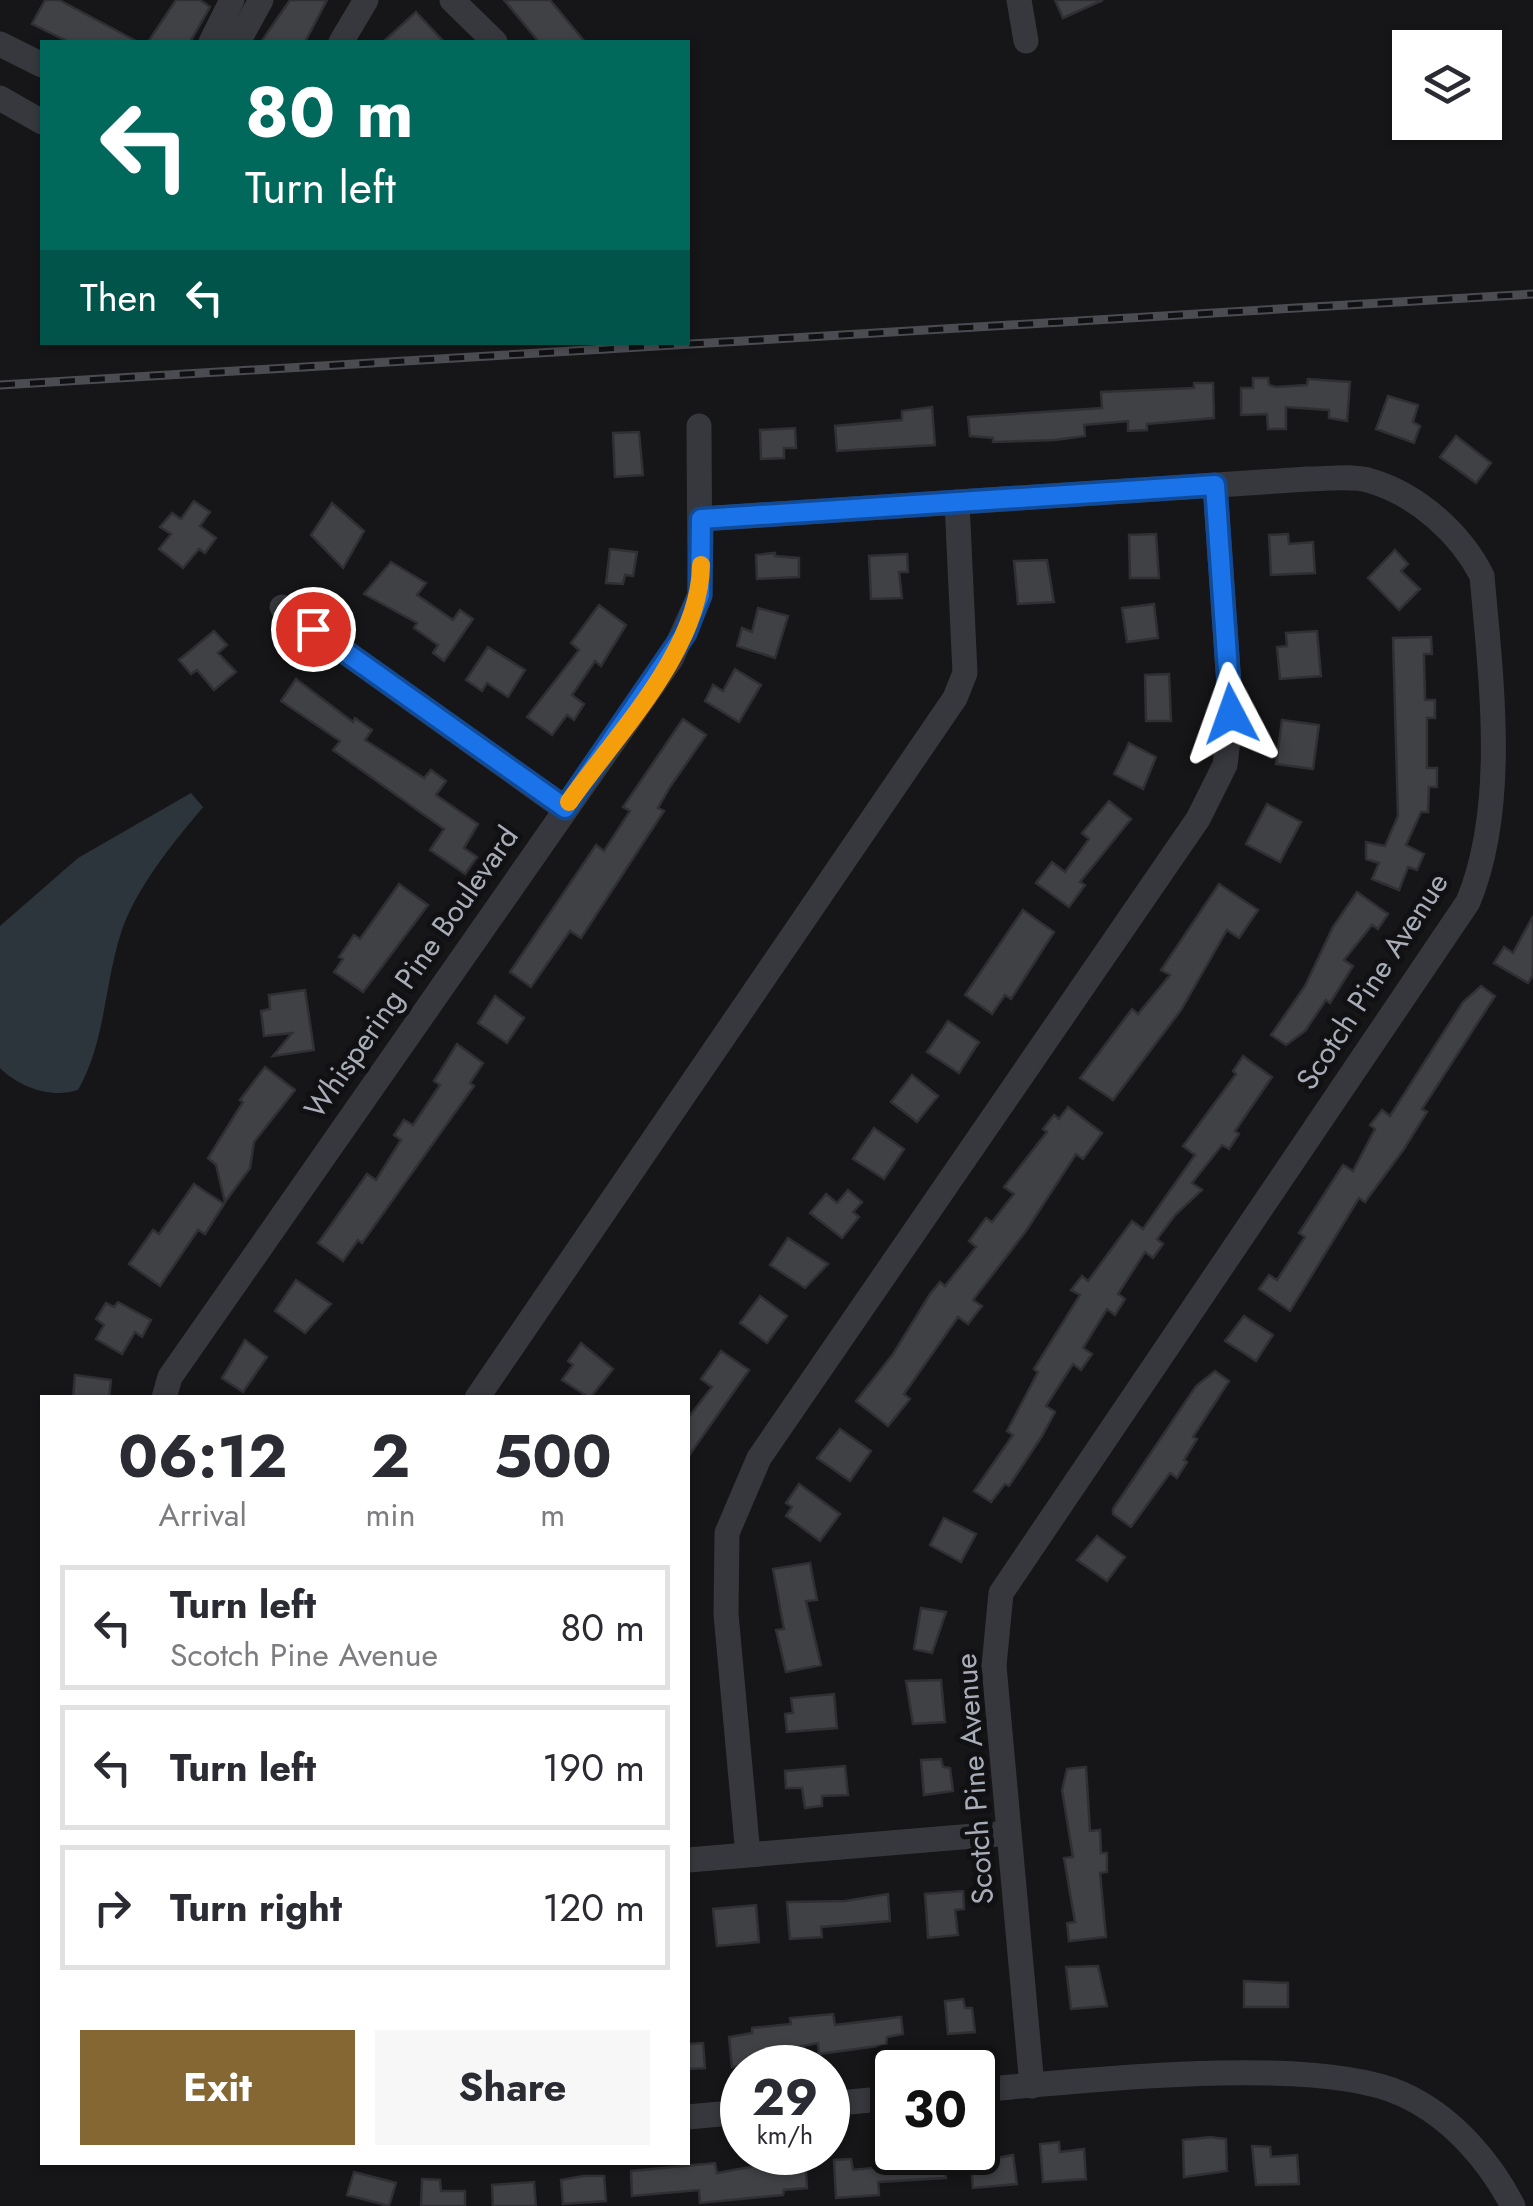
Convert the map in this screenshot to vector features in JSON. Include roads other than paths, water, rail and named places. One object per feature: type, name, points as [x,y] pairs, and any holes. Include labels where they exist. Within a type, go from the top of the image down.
[{"type":"street","points":[[212,40],[232,0]]},
{"type":"street","points":[[239,40],[261,0]]},
{"type":"street","points":[[342,40],[366,0]]},
{"type":"street","points":[[452,0],[493,40]]},
{"type":"street","points":[[1019,0],[1026,41]]},
{"type":"street","points":[[0,44],[40,65]]},
{"type":"street","points":[[0,98],[40,121]]},
{"type":"street","name":"Whispering Pine Boulevard","points":[[165,1395],[170,1377],[685,633],[700,595],[699,426]]},
{"type":"street","name":"Scotch Pine Avenue","points":[[701,519],[1215,485],[1370,480],[1438,519],[1468,548],[1482,576],[1492,820],[1485,862],[1468,902],[1001,1593],[994,1666],[1032,2086]]},
{"type":"street","points":[[748,1855],[726,1614],[727,1532],[759,1458],[1198,819],[1225,765],[1231,714],[1215,485]]},
{"type":"street","points":[[479,1395],[956,698],[966,673],[957,502]]},
{"type":"street","points":[[282,607],[565,808]]},
{"type":"street","points":[[690,1860],[1009,1832]]},
{"type":"street","points":[[1000,2088],[1222,2076],[1356,2080],[1403,2094],[1451,2124],[1497,2176],[1513,2206]]},
{"type":"street","points":[[690,2117],[720,2114]]},
{"type":"railway","points":[[690,344],[1533,294]]},
{"type":"railway","points":[[0,385],[674,345]]}]
